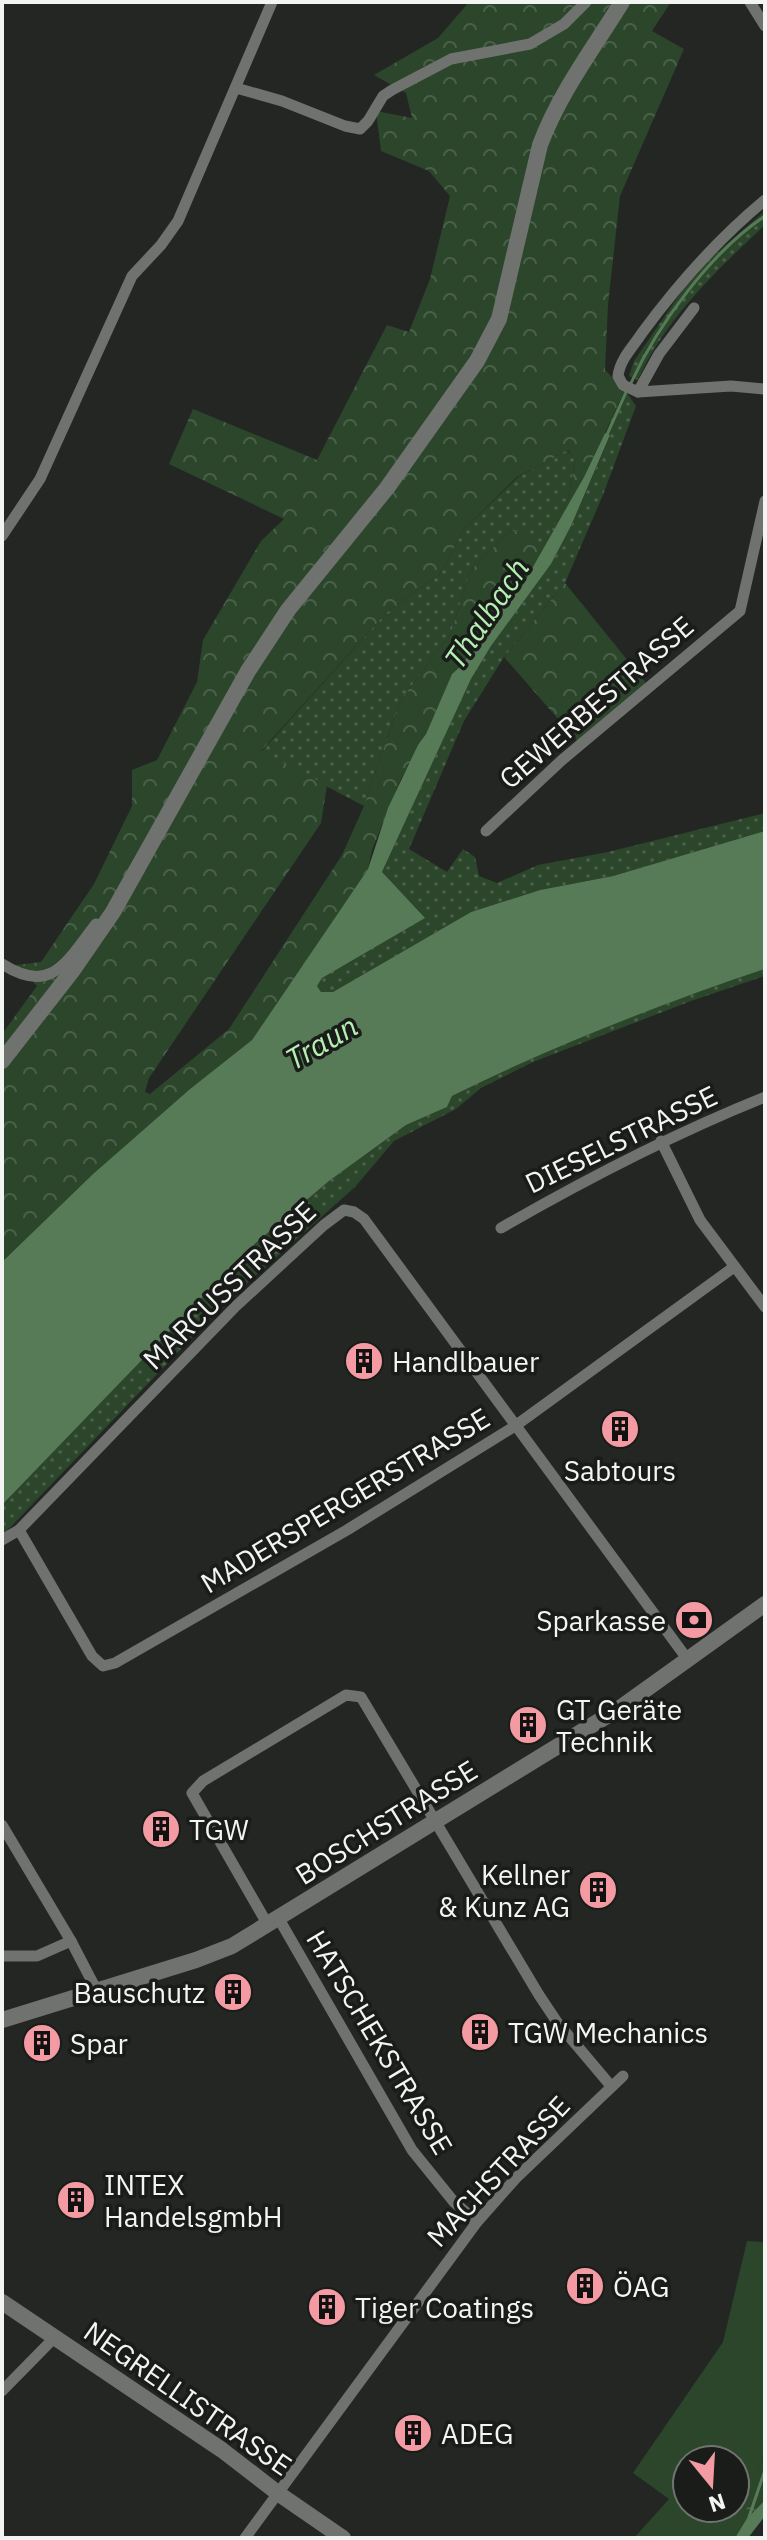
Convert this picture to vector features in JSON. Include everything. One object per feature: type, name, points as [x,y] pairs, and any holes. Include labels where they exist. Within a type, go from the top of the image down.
[{"type":"main road","points":[[2,1061],[73,970],[113,912],[248,671],[288,610],[404,466],[491,337],[504,301],[540,145],[549,121],[580,65],[622,2]]},
{"type":"main road","name":"BOSCHSTRASSE","points":[[2,2020],[232,1946],[620,1708],[765,1604]]},
{"type":"main road","name":"NEGRELLISTRASSE","points":[[2,2302],[222,2450],[343,2538]]},
{"type":"street","points":[[2,536],[40,479],[132,276],[178,221],[272,2]]},
{"type":"street","points":[[236,88],[360,129],[368,121],[376,104],[392,90],[451,59],[530,44],[564,24],[586,2]]},
{"type":"street","points":[[750,2],[765,26]]},
{"type":"street","points":[[628,386],[622,361],[681,284],[725,235],[765,200]]},
{"type":"street","points":[[628,386],[659,354],[694,308]]},
{"type":"street","points":[[628,386],[765,389]]},
{"type":"street","name":"GEWERBESTRASSE","points":[[486,831],[562,760],[740,611],[765,501]]},
{"type":"street","points":[[2,964],[26,977],[43,978],[61,967],[100,920],[113,912]]},
{"type":"street","name":"DIESELSTRASSE","points":[[501,1228],[536,1206],[661,1141],[765,1097]]},
{"type":"street","points":[[661,1141],[700,1220],[765,1307]]},
{"type":"street","name":"MARCUSSTRASSE","points":[[19,1530],[236,1306],[344,1210],[364,1219],[421,1286],[515,1426],[688,1660]]},
{"type":"street","name":"MADERSPERGERSTRASSE","points":[[19,1530],[92,1656],[103,1666],[115,1663],[334,1537],[515,1426],[734,1267]]},
{"type":"street","points":[[2,1540],[19,1530]]},
{"type":"street","name":"HATSCHEKSTRASSE","points":[[435,1823],[361,1697],[346,1695],[203,1781],[192,1793],[412,2150],[454,2202],[477,2222]]},
{"type":"street","points":[[435,1823],[557,2022],[611,2086]]},
{"type":"street","points":[[2,1825],[97,1991]]},
{"type":"street","points":[[2,1956],[37,1956],[71,1941]]},
{"type":"street","name":"MACHSTRASSE","points":[[245,2538],[477,2222],[516,2178],[623,2076]]},
{"type":"street","points":[[2,2391],[55,2337]]},
{"type":"green space","points":[[469,2],[671,2],[652,31],[684,49],[620,196],[608,305],[605,370],[625,390],[584,477],[521,588],[485,626],[463,664],[452,674],[426,734],[401,779],[372,850],[368,869],[252,1040],[190,1089],[93,1174],[2,1262],[2,1034],[37,986],[16,965],[41,962],[94,884],[132,806],[132,770],[157,760],[197,682],[203,640],[261,541],[284,519],[169,464],[193,409],[317,460],[387,325],[409,332],[430,279],[450,196],[429,171],[381,151],[376,111],[412,118],[406,93],[374,75],[438,38]],"holes":[[[568,450],[575,460],[569,497],[544,544],[512,529],[470,571],[451,633],[400,701],[364,806],[342,855],[229,1029],[150,1094],[145,1092],[149,1078],[321,823],[327,785],[261,751],[386,613],[440,574],[464,529],[517,477]]]},
{"type":"green space","points":[[765,211],[765,225],[677,316],[662,336],[638,380],[629,376],[634,361],[682,291],[711,258]]},
{"type":"green space","points":[[625,390],[636,406],[603,495],[565,583],[504,657],[464,721],[409,849],[447,872],[463,849],[475,857],[479,876],[497,883],[538,865],[608,852],[765,813],[765,831],[613,876],[540,890],[471,912],[333,992],[321,992],[317,986],[382,872],[471,679],[491,646],[551,564],[571,526],[607,443],[610,435],[605,433]]},
{"type":"green space","points":[[567,450],[575,459],[569,497],[544,545],[512,529],[470,571],[451,633],[400,701],[364,806],[261,752],[386,613],[440,574],[464,529],[518,477]]},
{"type":"green space","points":[[565,583],[646,683],[579,743],[504,657]]},
{"type":"green space","points":[[765,969],[765,976],[533,1062],[481,1088],[456,1109],[394,1141],[355,1187],[227,1301],[2,1536],[2,1505],[250,1248],[329,1181],[406,1125],[447,1107],[452,1096],[606,1027]]},
{"type":"green space","points":[[747,2241],[765,2242],[765,2453],[751,2494],[751,2444],[671,2444],[671,2524],[745,2524],[735,2538],[634,2538],[669,2499],[633,2473],[723,2342]]},
{"type":"green space","points":[[765,2453],[765,2500],[752,2515],[751,2492]]},
{"type":"water","name":"Traun","points":[[605,433],[610,435],[571,526],[551,564],[491,646],[471,679],[382,872],[425,918],[322,978],[317,986],[321,992],[333,992],[471,912],[540,890],[613,876],[765,831],[765,969],[567,1043],[452,1096],[447,1107],[406,1125],[329,1181],[250,1248],[2,1505],[2,1262],[93,1174],[190,1089],[252,1040],[368,869],[388,808],[452,674],[463,664],[485,626],[521,588],[584,477]]},
{"type":"water","points":[[765,2500],[765,2516],[748,2538],[735,2538],[744,2524],[751,2524],[751,2515]]},
{"type":"waterway","name":"Thalbach","points":[[631,383],[656,337],[688,291],[725,249],[765,216]]},
{"type":"waterway","name":"Thalbach","points":[[606,437],[627,390]]},
{"type":"waterway","points":[[751,2511],[765,2470]]},
{"type":"place","name":"Handlbauer","points":[[364,1361]]},
{"type":"place","name":"Sabtours","points":[[620,1429]]},
{"type":"place","name":"Sparkasse","points":[[694,1620]]},
{"type":"place","name":"GT Geräte Technik","points":[[528,1725]]},
{"type":"place","name":"TGW","points":[[161,1829]]},
{"type":"place","name":"Kellner & Kunz AG","points":[[598,1890]]},
{"type":"place","name":"Bauschutz","points":[[233,1992]]},
{"type":"place","name":"TGW Mechanics","points":[[480,2032]]},
{"type":"place","name":"Spar","points":[[42,2043]]},
{"type":"place","name":"INTEX HandelsgmbH","points":[[76,2200]]},
{"type":"place","name":"ÖAG","points":[[585,2286]]},
{"type":"place","name":"Tiger Coatings","points":[[327,2307]]},
{"type":"place","name":"ADEG","points":[[413,2433]]}]
